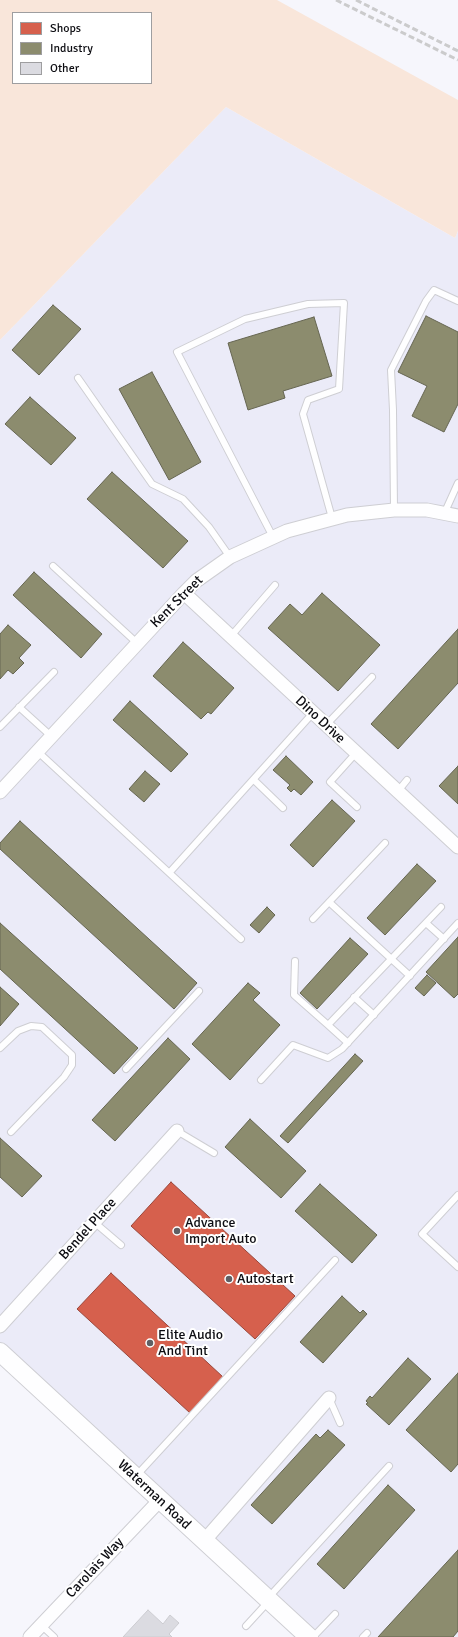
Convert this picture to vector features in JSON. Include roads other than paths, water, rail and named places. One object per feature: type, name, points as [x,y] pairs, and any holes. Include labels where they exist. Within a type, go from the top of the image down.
[{"type":"main road","name":"Waterman Road","points":[[0,1352],[309,1637]]},
{"type":"street","name":"Kent Street","points":[[0,792],[196,580],[230,557],[288,531],[332,518],[363,512],[427,510],[458,516]]},
{"type":"street","name":"Dino Drive","points":[[184,593],[326,726],[458,846]]},
{"type":"street","name":"Bendel Place","points":[[0,1326],[177,1131]]},
{"type":"street","points":[[204,1541],[239,1505],[329,1398]]},
{"type":"street","name":"Carolais Way","points":[[30,1637],[160,1500]]},
{"type":"lane","points":[[394,510],[391,370],[426,301],[434,290],[456,300],[458,292]]},
{"type":"lane","points":[[273,537],[177,352],[245,319],[308,304],[344,303],[339,389],[308,400],[303,414],[332,518]]},
{"type":"lane","points":[[78,378],[152,484],[183,499],[209,527],[230,557]]},
{"type":"lane","points":[[444,514],[458,483]]},
{"type":"lane","points":[[53,566],[137,643]]},
{"type":"lane","points":[[230,636],[275,585]]},
{"type":"lane","points":[[0,727],[54,672]]},
{"type":"lane","points":[[326,726],[372,677]]},
{"type":"lane","points":[[19,708],[51,736]]},
{"type":"lane","points":[[170,872],[313,713]]},
{"type":"lane","points":[[37,751],[241,939]]},
{"type":"lane","points":[[356,753],[330,782],[357,807]]},
{"type":"lane","points":[[254,780],[284,808]]},
{"type":"lane","points":[[398,791],[407,780]]},
{"type":"lane","points":[[313,919],[385,843]]},
{"type":"lane","points":[[329,902],[410,976]]},
{"type":"lane","points":[[328,1025],[441,907]]},
{"type":"lane","points":[[426,923],[444,939]]},
{"type":"lane","points":[[261,1080],[293,1045],[328,1058],[342,1049],[458,923]]},
{"type":"lane","points":[[295,961],[294,995],[348,1043]]},
{"type":"lane","points":[[126,1069],[199,991]]},
{"type":"lane","points":[[354,997],[374,1015]]},
{"type":"lane","points":[[0,1048],[18,1031],[31,1026],[42,1027],[72,1055],[72,1065],[64,1077],[11,1132]]},
{"type":"lane","points":[[177,1131],[214,1153]]},
{"type":"lane","points":[[458,1195],[422,1234],[458,1267]]},
{"type":"lane","points":[[94,1222],[121,1245]]},
{"type":"lane","points":[[135,1477],[334,1260]]},
{"type":"lane","points":[[329,1398],[340,1423]]},
{"type":"lane","points":[[246,1626],[389,1466]]},
{"type":"lane","points":[[313,1637],[335,1614]]},
{"type":"lane","points":[[41,1625],[54,1637]]},
{"type":"railway","points":[[336,0],[458,60]]},
{"type":"railway","points":[[356,0],[458,51]]},
{"type":"place","name":"Advance Import Auto","points":[[177,1231]]},
{"type":"place","name":"Autostart","points":[[229,1279]]},
{"type":"place","name":"Elite Audio And Tint","points":[[150,1343]]}]
